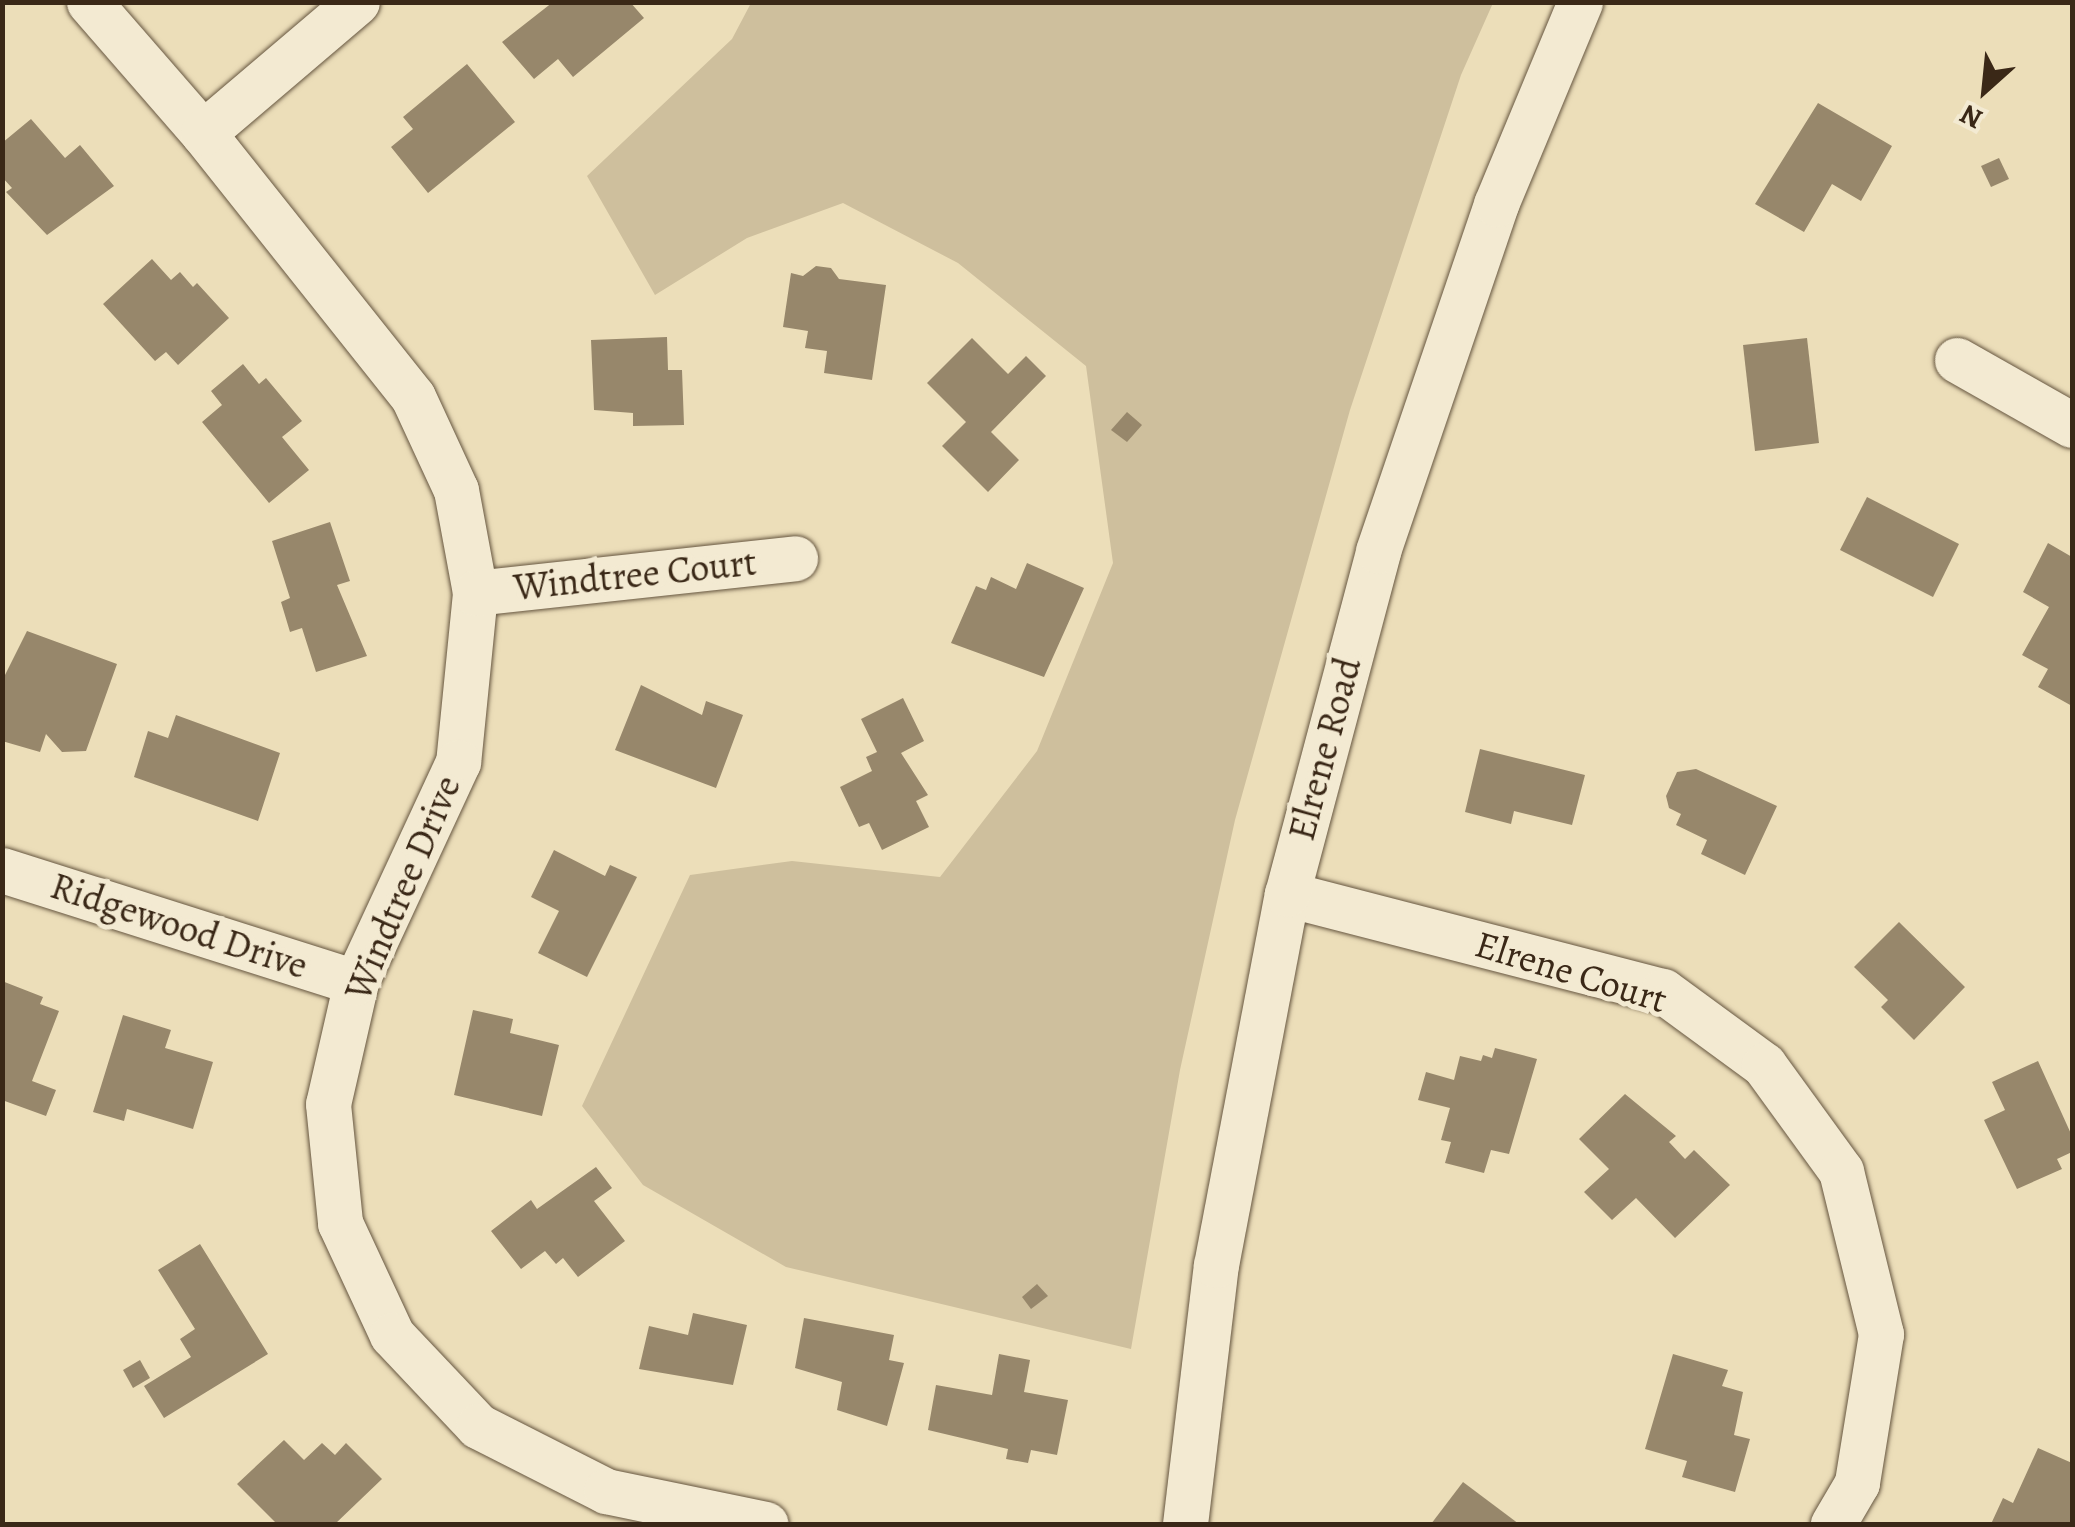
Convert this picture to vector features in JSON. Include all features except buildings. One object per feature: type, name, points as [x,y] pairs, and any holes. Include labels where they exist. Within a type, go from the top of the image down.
[{"type":"street","name":"Windtree Drive","points":[[89,2],[204,133],[414,397],[456,490],[475,592],[458,762],[356,982],[328,1104],[340,1223],[392,1335],[478,1426],[606,1490],[766,1524]]},
{"type":"street","points":[[204,133],[357,2]]},
{"type":"street","name":"Elrene Road","points":[[1185,1524],[1216,1265],[1287,894],[1378,551],[1496,204],[1580,2]]},
{"type":"street","points":[[1958,360],[2072,425]]},
{"type":"street","name":"Windtree Court","points":[[475,592],[795,558]]},
{"type":"street","name":"Ridgewood Drive","points":[[2,870],[356,982]]},
{"type":"street","name":"Elrene Court","points":[[1287,894],[1663,992],[1764,1065],[1841,1171],[1880,1334],[1857,1484],[1833,1524]]},
{"type":"shaded area","points":[[751,3],[1493,3],[1461,75],[1350,410],[1235,820],[1180,1070],[1131,1349],[786,1267],[643,1185],[582,1106],[690,875],[792,861],[940,877],[1037,751],[1113,563],[1086,366],[958,263],[843,203],[747,238],[655,295],[587,176],[732,39]]}]
